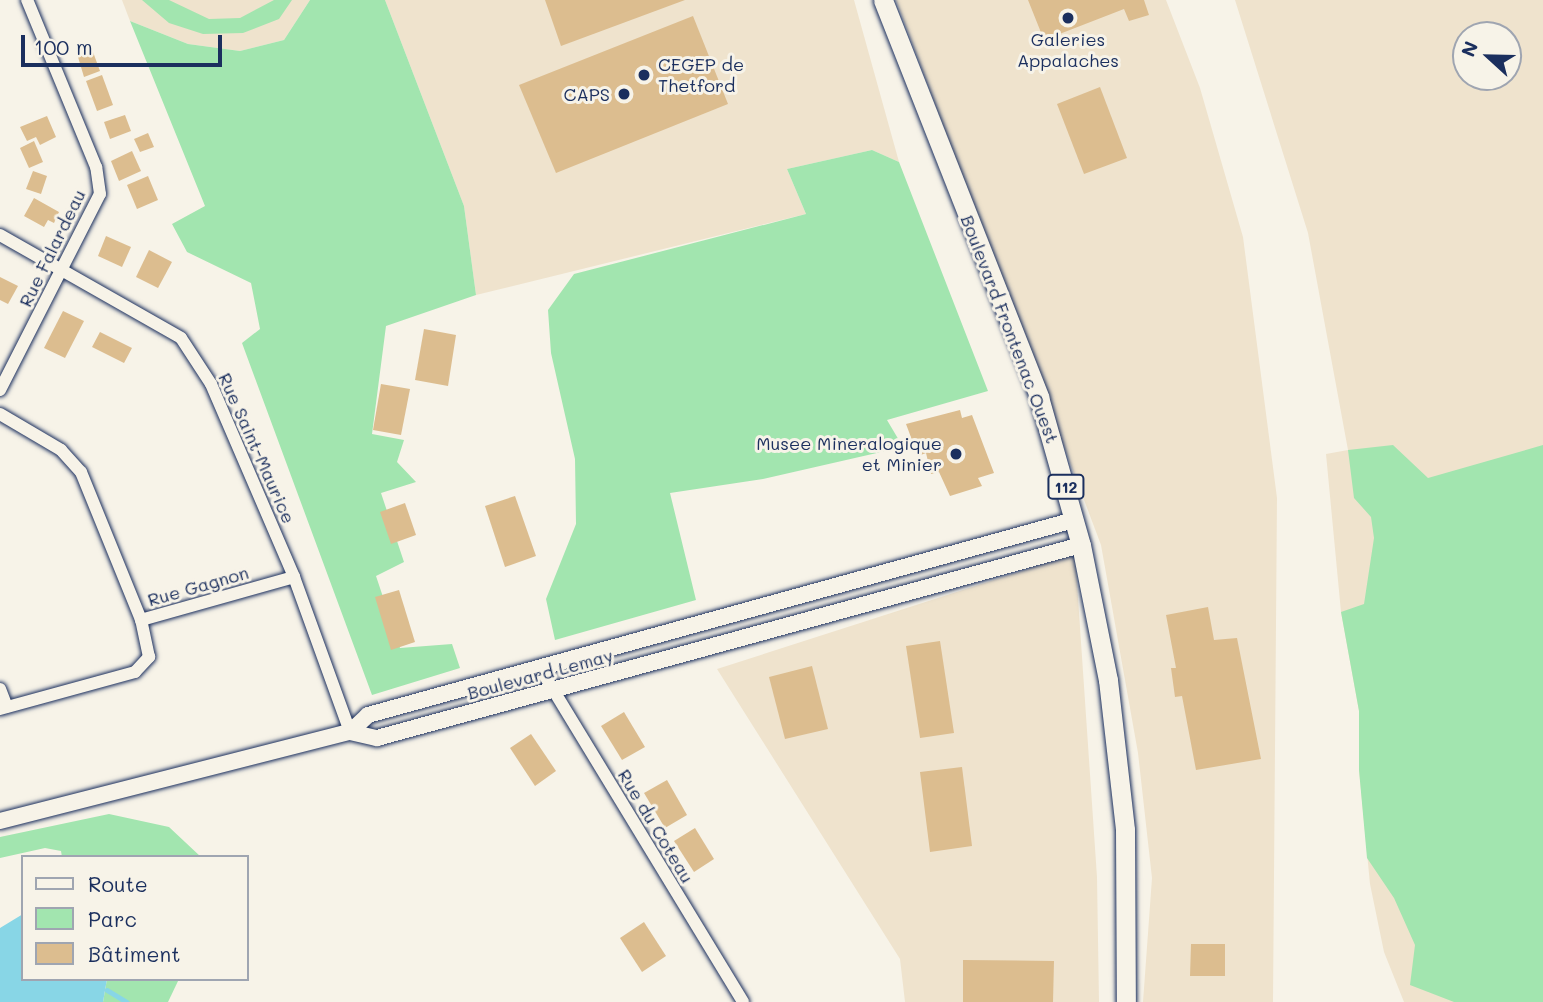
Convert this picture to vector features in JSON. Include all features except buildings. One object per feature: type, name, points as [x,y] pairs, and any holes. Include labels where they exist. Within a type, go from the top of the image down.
[{"type":"main road","name":"Boulevard Frontenac Ouest","points":[[883,0],[1039,397],[1074,520],[1108,680],[1125,830],[1126,1002]]},
{"type":"street","name":"Rue Falardeau","points":[[0,390],[100,194],[96,167],[27,0]]},
{"type":"street","name":"Rue Saint-Maurice","points":[[0,235],[181,338],[211,384],[294,577],[350,732]]},
{"type":"street","points":[[0,414],[61,450],[80,472],[141,620]]},
{"type":"street","name":"Boulevard Lemay","points":[[350,732],[368,715],[1074,520]]},
{"type":"street","name":"Boulevard Lemay","points":[[0,821],[350,732],[377,738],[1080,545]]},
{"type":"street","points":[[936,558],[946,582]]},
{"type":"street","name":"Rue Gagnon","points":[[4,708],[135,672],[149,657],[141,620],[294,577]]},
{"type":"street","points":[[729,616],[739,639]]},
{"type":"street","name":"Rue du Coteau","points":[[540,668],[743,1002]]},
{"type":"street","points":[[0,690],[4,708]]},
{"type":"shaded area","points":[[122,0],[310,0],[284,40],[240,51],[188,44],[130,21]]},
{"type":"shaded area","name":"CEGEP de Thetford","points":[[385,0],[854,0],[899,162],[872,150],[787,169],[806,214],[476,295],[464,206]]},
{"type":"shaded area","points":[[896,0],[1166,0],[1200,88],[1243,237],[1277,498],[1273,1002],[1143,1002],[1152,878],[1138,753],[1101,545]]},
{"type":"shaded area","points":[[1235,0],[1543,0],[1543,1002],[1404,1002],[1384,952],[1370,884],[1359,770],[1359,711],[1341,612],[1326,454],[1348,450],[1308,233]]},
{"type":"shaded area","points":[[1075,554],[1097,877],[1099,1002],[905,1002],[900,959],[717,669]]},
{"type":"green space","points":[[142,0],[169,0],[209,19],[240,18],[274,0],[292,0],[279,19],[243,33],[203,34],[169,23]]},
{"type":"green space","points":[[310,0],[385,0],[464,206],[476,295],[386,326],[372,434],[404,440],[397,462],[416,482],[381,493],[404,562],[376,576],[400,648],[452,644],[460,668],[372,695],[242,343],[260,329],[251,283],[187,252],[172,224],[205,206],[130,21],[188,44],[240,51],[284,40]]},
{"type":"green space","points":[[872,150],[899,162],[988,391],[887,420],[903,447],[763,479],[670,493],[696,600],[555,640],[546,599],[576,524],[575,459],[551,353],[548,310],[574,274],[806,214],[787,169]]},
{"type":"green space","points":[[1393,445],[1428,478],[1543,445],[1543,1002],[1454,1002],[1410,985],[1415,945],[1394,898],[1367,858],[1359,770],[1359,711],[1341,612],[1364,604],[1374,538],[1371,517],[1354,498],[1348,450]]},
{"type":"green space","points":[[109,814],[169,827],[199,855],[62,855],[61,851],[45,848],[0,858],[0,837]]},
{"type":"green space","points":[[107,981],[178,981],[168,1002],[103,1002]]},
{"type":"water","points":[[21,915],[21,981],[107,981],[103,1002],[0,1002],[0,928]]},
{"type":"waterway","points":[[107,990],[127,1002]]},
{"type":"place","name":"Galeries Appalaches","points":[[1068,18]]},
{"type":"place","name":"CEGEP de Thetford","points":[[644,75]]},
{"type":"place","name":"CAPS","points":[[624,94]]},
{"type":"place","name":"Musee Mineralogique et Minier","points":[[956,454]]}]
